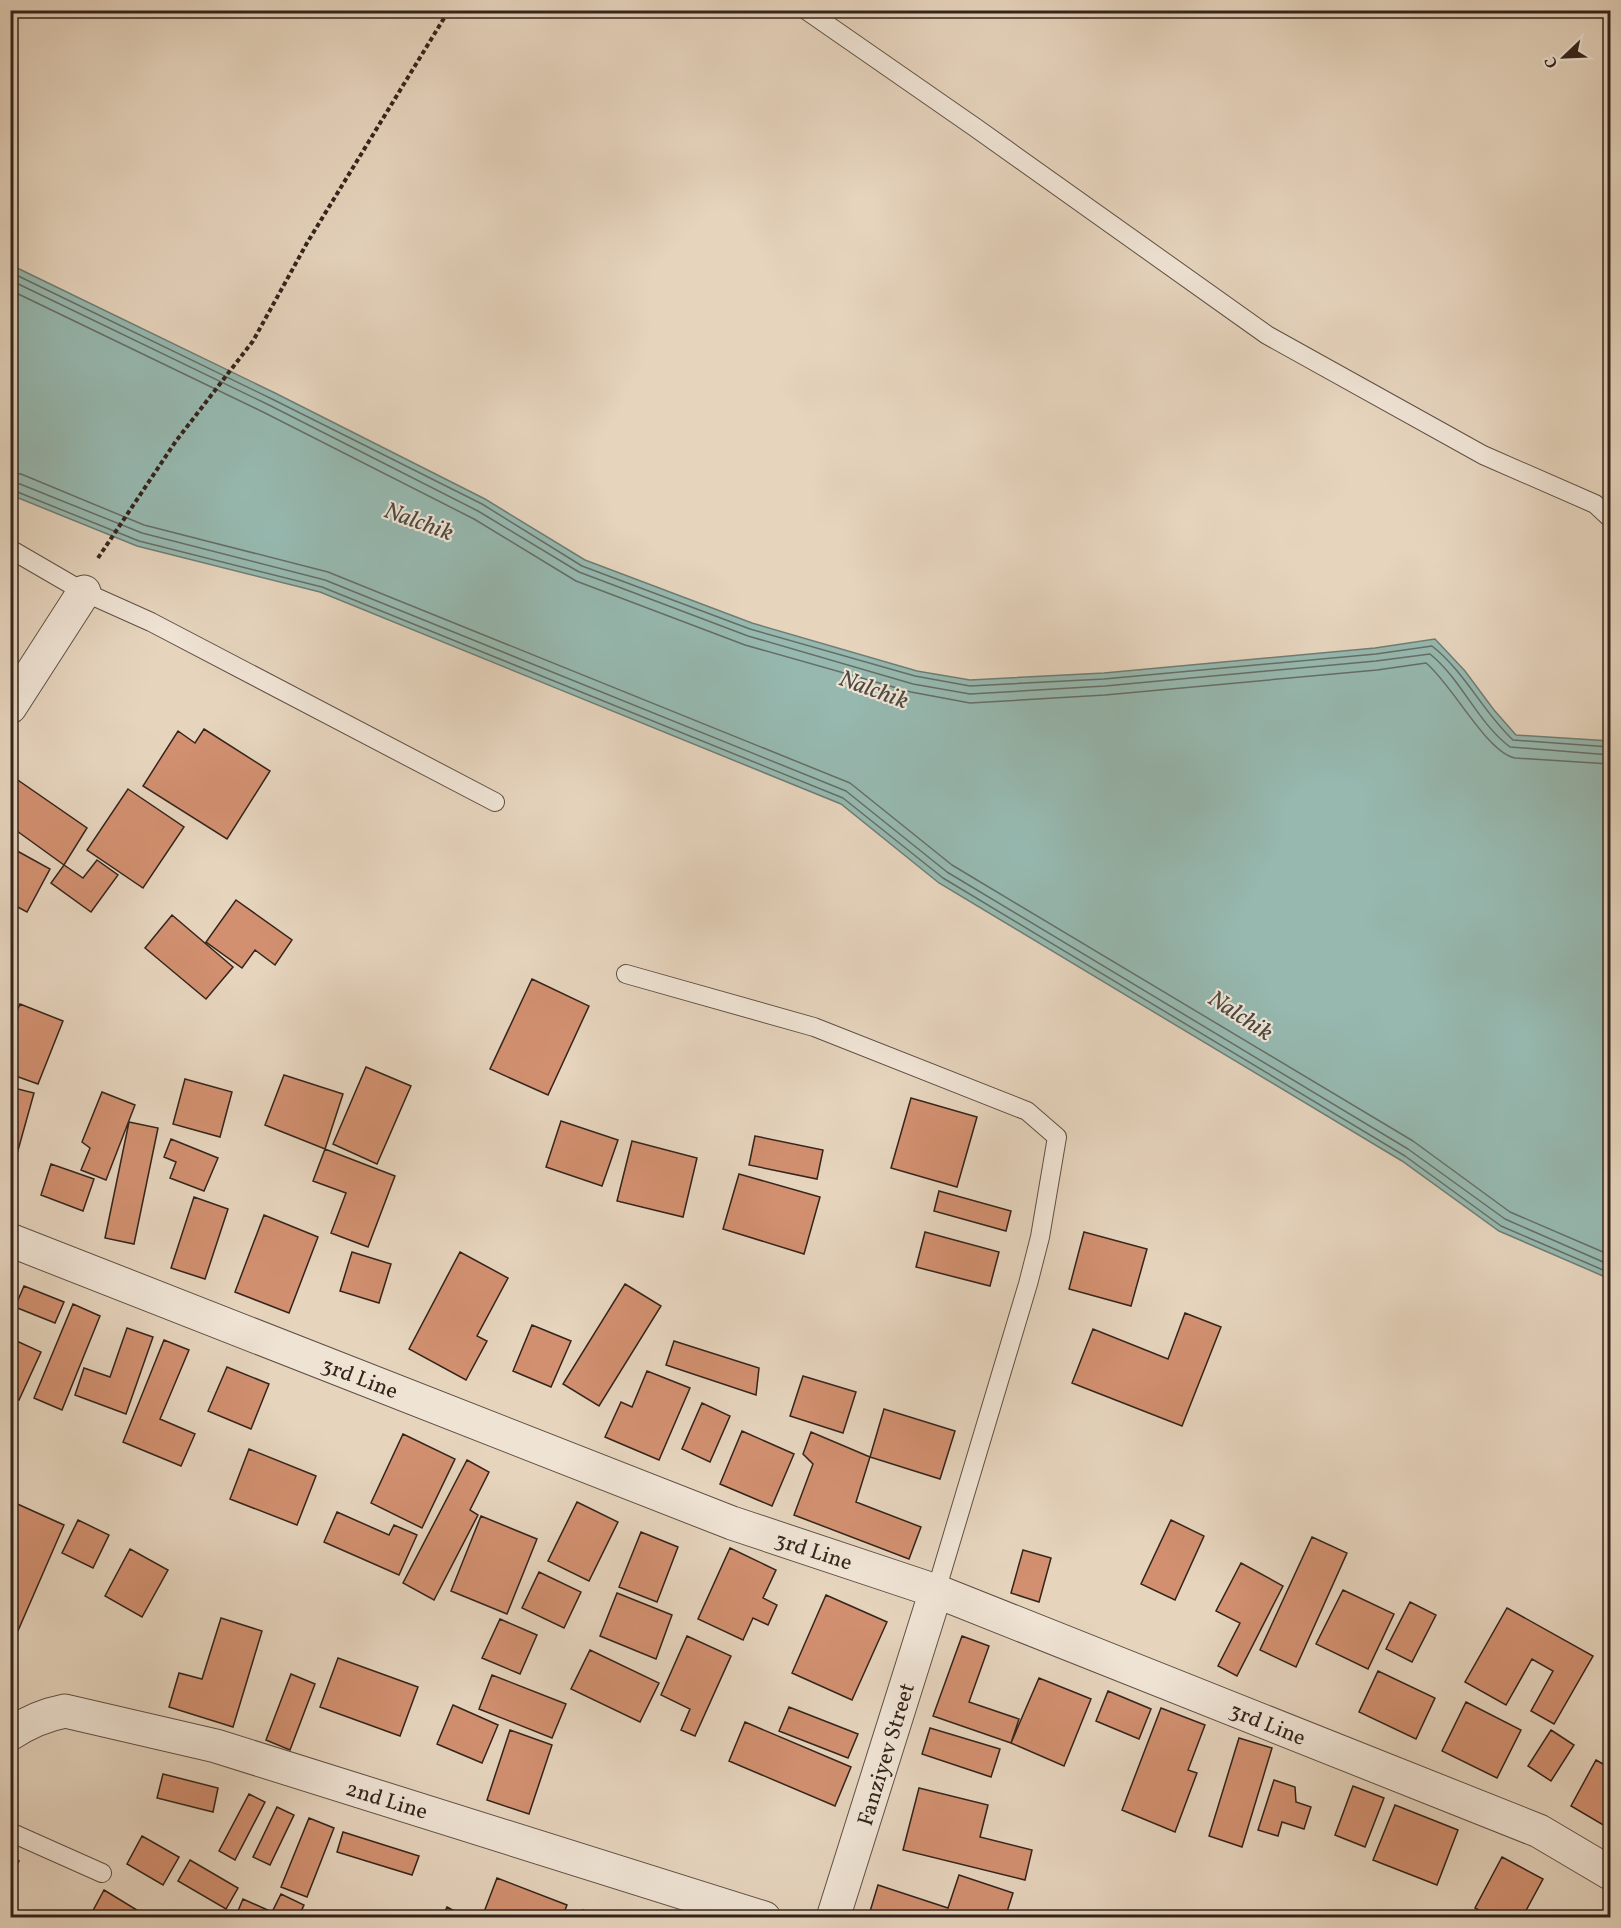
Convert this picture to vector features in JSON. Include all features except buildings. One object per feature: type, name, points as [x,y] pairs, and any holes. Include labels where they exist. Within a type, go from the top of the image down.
[{"type":"street","points":[[10,707],[84,592]]},
{"type":"street","name":"3rd Line","points":[[10,1240],[732,1523],[936,1591],[1539,1831],[1611,1873]]},
{"type":"street","name":"Fanziyev Street","points":[[833,1917],[936,1591]]},
{"type":"street","name":"2nd Line","points":[[10,1734],[29,1722],[65,1711],[216,1746],[764,1917]]},
{"type":"lane","points":[[806,10],[1267,335],[1483,455],[1595,504],[1611,518]]},
{"type":"lane","points":[[10,549],[84,592],[152,622],[495,802]]},
{"type":"lane","points":[[626,974],[814,1027],[1027,1111],[1057,1137],[1040,1237],[1028,1284],[936,1591]]},
{"type":"lane","points":[[10,1832],[102,1873]]},
{"type":"path","points":[[84,592],[95,562],[163,460],[253,341],[307,243],[449,10]]},
{"type":"water","name":"Nalchik","points":[[11,265],[275,393],[485,499],[585,560],[752,623],[917,671],[970,680],[1104,673],[1375,648],[1435,639],[1465,671],[1516,735],[1610,741],[1610,1279],[1499,1231],[1402,1161],[939,883],[841,804],[320,592],[137,546],[11,495]]}]
